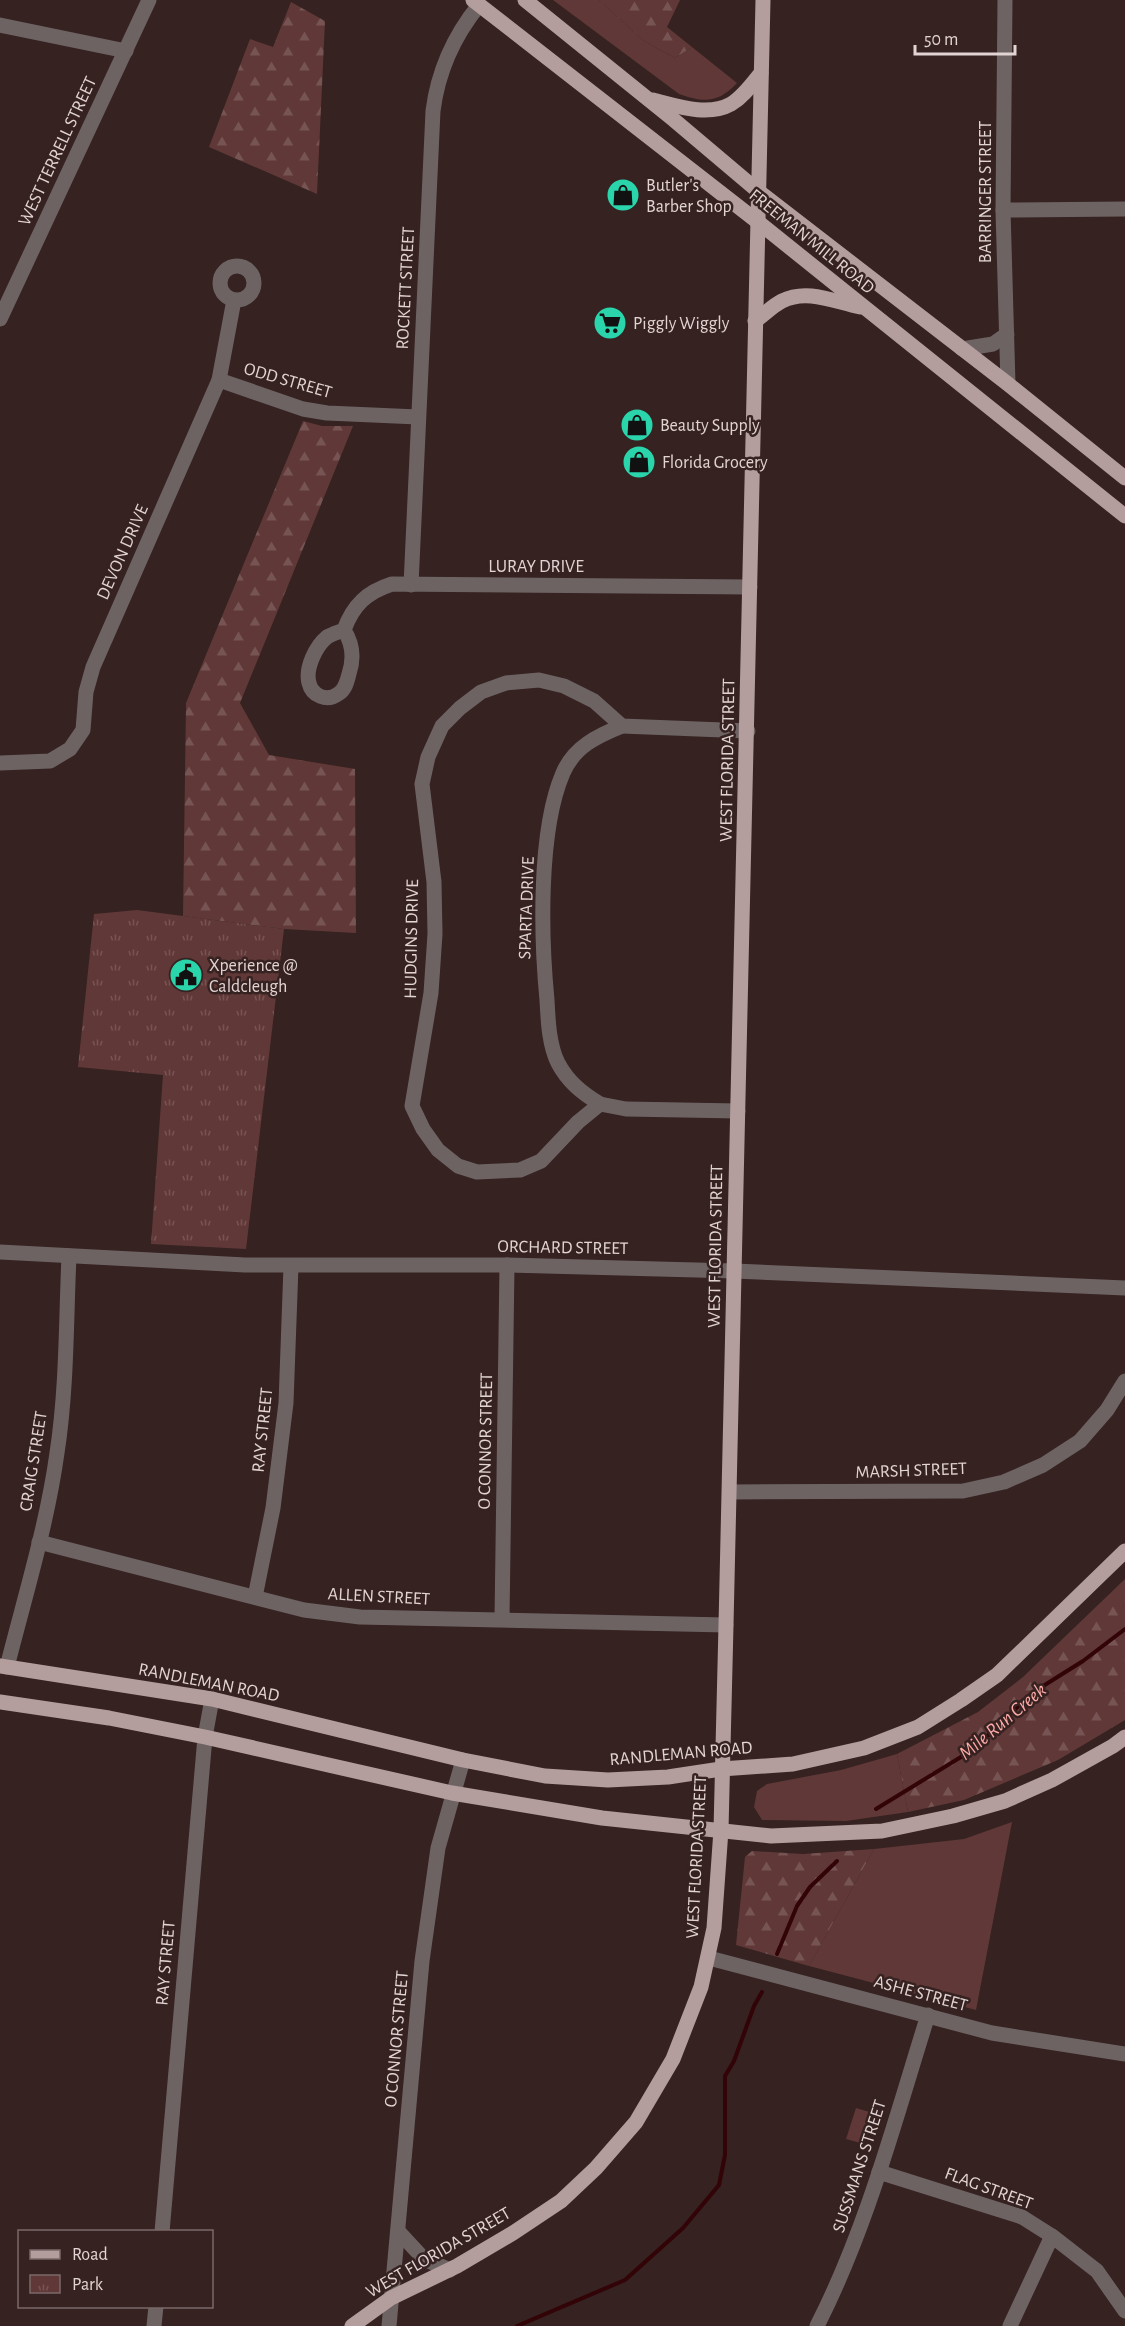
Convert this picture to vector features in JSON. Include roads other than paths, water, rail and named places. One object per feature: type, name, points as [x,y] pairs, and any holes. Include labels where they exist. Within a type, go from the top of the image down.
[{"type":"main road","name":"FREEMAN MILL ROAD","points":[[525,0],[649,99],[758,191],[1008,384],[1125,478]]},
{"type":"main road","name":"WEST FLORIDA STREET","points":[[352,2326],[391,2298],[450,2270],[513,2233],[561,2200],[596,2168],[636,2122],[674,2059],[701,1987],[709,1958],[718,1886],[721,1830],[763,0]]},
{"type":"main road","name":"FREEMAN MILL ROAD","points":[[476,3],[758,222],[1125,516]]},
{"type":"main road","points":[[649,99],[705,110],[722,107],[739,97],[761,73]]},
{"type":"main road","points":[[755,321],[782,301],[800,296],[820,297],[864,308]]},
{"type":"main road","name":"RANDLEMAN ROAD","points":[[3,1666],[212,1699],[463,1760],[545,1776],[608,1779],[668,1777],[721,1769],[794,1764],[864,1748],[918,1727],[997,1675],[1125,1551]]},
{"type":"main road","points":[[0,1702],[109,1718],[205,1737],[452,1793],[602,1818],[771,1836],[882,1831],[953,1816],[1005,1801],[1052,1780],[1125,1737]]},
{"type":"street","name":"WEST TERRELL STREET","points":[[0,319],[149,0]]},
{"type":"street","name":"BARRINGER STREET","points":[[1005,0],[1003,210],[1008,384]]},
{"type":"street","name":"ROCKETT STREET","points":[[411,585],[435,95],[440,74],[452,46],[476,3]]},
{"type":"street","points":[[0,25],[126,51]]},
{"type":"street","points":[[1003,210],[1125,209]]},
{"type":"street","name":"DEVON DRIVE","points":[[0,763],[50,761],[70,749],[83,730],[86,692],[93,667],[219,380],[234,300]]},
{"type":"street","points":[[962,349],[993,344],[1007,334]]},
{"type":"street","name":"ODD STREET","points":[[219,380],[303,409],[327,413],[418,417]]},
{"type":"street","name":"LURAY DRIVE","points":[[344,630],[352,612],[367,594],[392,584],[750,587]]},
{"type":"street","name":"HUDGINS DRIVE","points":[[600,1104],[578,1122],[541,1161],[520,1170],[477,1172],[458,1166],[438,1150],[423,1129],[412,1106],[431,993],[435,934],[434,882],[423,784],[428,757],[442,726],[481,692],[506,683],[539,680],[564,686],[594,701],[622,726]]},
{"type":"street","points":[[622,726],[748,731]]},
{"type":"street","name":"SPARTA DRIVE","points":[[600,1104],[570,1082],[557,1061],[549,1028],[543,957],[545,865],[552,812],[563,772],[577,750],[595,736],[622,726]]},
{"type":"street","points":[[600,1104],[626,1109],[738,1111]]},
{"type":"street","name":"ORCHARD STREET","points":[[0,1252],[245,1265],[507,1264],[734,1270],[1125,1288]]},
{"type":"street","name":"CRAIG STREET","points":[[3,1666],[39,1542],[57,1453],[64,1369],[69,1256]]},
{"type":"street","name":"O CONNOR STREET","points":[[502,1619],[507,1264]]},
{"type":"street","name":"RAY STREET","points":[[255,1597],[273,1508],[286,1403],[291,1266]]},
{"type":"street","name":"MARSH STREET","points":[[730,1492],[963,1491],[1004,1482],[1043,1465],[1080,1441],[1107,1410],[1125,1381]]},
{"type":"street","name":"ALLEN STREET","points":[[39,1542],[304,1610],[360,1617],[726,1625]]},
{"type":"street","name":"RAY STREET","points":[[162,2230],[205,1737],[212,1699]]},
{"type":"street","name":"O CONNOR STREET","points":[[389,2326],[422,1961],[438,1848],[463,1760]]},
{"type":"street","name":"ASHE STREET","points":[[709,1958],[992,2033],[1125,2054]]},
{"type":"street","name":"SUSSMANS STREET","points":[[817,2326],[841,2280],[879,2172],[928,2015]]},
{"type":"street","name":"FLAG STREET","points":[[879,2172],[1022,2217],[1052,2236],[1097,2271],[1125,2311]]},
{"type":"street","points":[[398,2231],[424,2259],[450,2270]]},
{"type":"street","points":[[1010,2326],[1052,2236]]},
{"type":"street","points":[[154,2326],[156,2308]]},
{"type":"waterway","name":"Mile Run Creek","points":[[876,1809],[974,1749],[1032,1693],[1083,1661],[1125,1629]]},
{"type":"waterway","name":"Mile Run Creek","points":[[777,1954],[797,1906],[810,1887],[837,1861]]},
{"type":"waterway","name":"Mile Run Creek","points":[[517,2326],[625,2280],[683,2228],[719,2185],[725,2155],[725,2076],[734,2061],[754,2006],[762,1992]]},
{"type":"place","name":"Butler's Barber Shop","points":[[623,195]]},
{"type":"place","name":"Piggly Wiggly","points":[[610,323]]},
{"type":"place","name":"Beauty Supply","points":[[637,425]]},
{"type":"place","name":"Florida Grocery","points":[[639,462]]},
{"type":"place","name":"Xperience @ Caldcleugh","points":[[186,975]]}]
